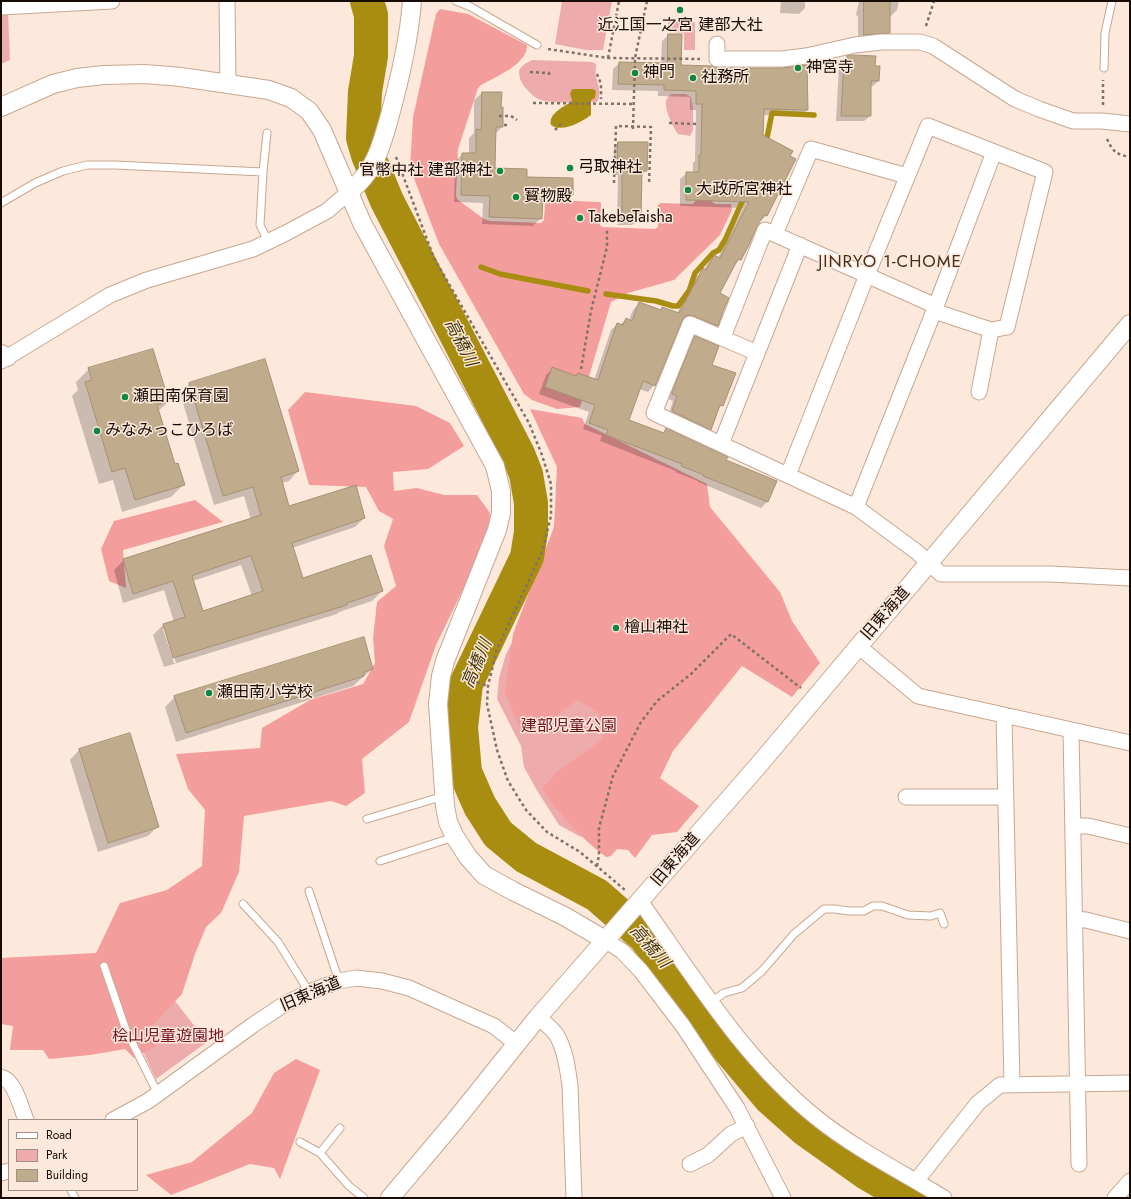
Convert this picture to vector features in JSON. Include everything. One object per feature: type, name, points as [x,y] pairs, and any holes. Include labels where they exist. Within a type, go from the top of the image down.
[{"type":"street","points":[[1,7],[112,1]]},
{"type":"street","points":[[227,1],[228,84]]},
{"type":"street","points":[[3,357],[110,295],[147,280],[252,249],[327,211],[353,188],[368,172],[376,156],[393,103],[411,16],[412,1]]},
{"type":"street","points":[[717,52],[782,59],[806,56],[855,45],[880,42],[920,42],[933,46],[1015,99],[1039,110],[1073,121],[1102,121],[1130,124]]},
{"type":"street","points":[[1,108],[53,84],[77,78],[104,75],[152,75],[181,77],[268,90],[291,98],[309,111],[322,130],[353,188],[362,223],[495,466],[501,491],[501,513],[497,530],[440,676],[438,704],[444,796],[448,822],[455,837],[468,857],[484,875],[513,891],[609,937],[641,971],[683,1026],[737,1108],[783,1198]]},
{"type":"street","points":[[723,337],[766,230],[867,275],[935,308],[991,330],[1007,327],[1045,172],[928,126],[867,275],[788,475]]},
{"type":"street","points":[[775,234],[811,149],[907,176]]},
{"type":"street","points":[[856,507],[935,308],[994,152]]},
{"type":"street","points":[[721,444],[800,245]]},
{"type":"street","points":[[757,353],[690,324],[654,413],[856,507],[917,552],[941,574],[1050,574],[1130,578]]},
{"type":"street","name":"旧東海道","points":[[115,1119],[148,1101],[283,1005],[309,992],[339,981],[356,978],[382,981],[409,988],[494,1026],[516,1044],[538,1016],[757,767],[1130,324]]},
{"type":"street","points":[[979,392],[991,330]]},
{"type":"street","points":[[858,646],[918,696],[1130,743]]},
{"type":"street","points":[[1004,715],[1012,1085]]},
{"type":"street","points":[[1071,730],[1079,1164]]},
{"type":"street","points":[[906,797],[1006,796]]},
{"type":"street","points":[[1073,826],[1088,826],[1130,836]]},
{"type":"street","points":[[637,905],[725,1022],[790,1095],[818,1119],[855,1145],[944,1198]]},
{"type":"street","points":[[1075,919],[1086,920],[1130,931]]},
{"type":"street","points":[[538,1016],[556,1034],[569,1072],[574,1198]]},
{"type":"street","points":[[390,1198],[454,1122],[516,1044]]},
{"type":"street","points":[[1,1077],[6,1078],[11,1083],[26,1119]]},
{"type":"street","points":[[916,1181],[978,1103],[1000,1085],[1130,1083]]},
{"type":"street","points":[[690,1164],[708,1155],[731,1134],[747,1126]]},
{"type":"street","points":[[1115,1198],[1130,1182]]},
{"type":"lane","points":[[456,1],[477,10],[537,45]]},
{"type":"lane","points":[[1104,68],[1105,33],[1112,1]]},
{"type":"lane","points":[[267,133],[260,225],[268,241]]},
{"type":"lane","points":[[1,203],[35,183],[63,171],[87,165],[263,172]]},
{"type":"lane","points":[[367,820],[444,796]]},
{"type":"lane","points":[[380,861],[455,837]]},
{"type":"lane","points":[[309,891],[339,981]]},
{"type":"lane","points":[[243,904],[278,942],[309,992]]},
{"type":"lane","points":[[711,1002],[724,993],[742,988],[762,971],[794,934],[824,909],[834,908],[849,911],[864,911],[873,906],[882,906],[908,915],[931,916],[940,913],[944,924]]},
{"type":"lane","points":[[104,966],[126,1030],[158,1094]]},
{"type":"lane","points":[[320,1153],[340,1128]]},
{"type":"lane","points":[[300,1142],[320,1153],[349,1186],[364,1198]]},
{"type":"path","points":[[608,58],[619,1]]},
{"type":"path","points":[[632,128],[635,58],[647,1]]},
{"type":"path","points":[[920,42],[934,1]]},
{"type":"path","points":[[537,45],[551,50],[608,58],[635,58],[717,52]]},
{"type":"path","points":[[530,72],[549,73],[549,75]]},
{"type":"path","points":[[597,74],[601,84],[601,99]]},
{"type":"path","points":[[534,102],[633,104]]},
{"type":"path","points":[[499,116],[511,116],[517,120]]},
{"type":"path","points":[[669,123],[697,124]]},
{"type":"path","points":[[555,130],[561,124]]},
{"type":"path","points":[[504,125],[510,125]]},
{"type":"path","points":[[614,183],[616,126],[632,128],[651,127],[649,184]]},
{"type":"path","points":[[581,369],[591,311],[607,247],[607,229]]},
{"type":"path","points":[[597,866],[599,855],[599,828],[612,776],[641,722],[657,701],[691,674],[731,634],[814,698]]},
{"type":"path","points":[[456,676],[488,686]]},
{"type":"green space","points":[[562,1],[612,1],[603,50],[586,50],[555,44]]},
{"type":"green space","points":[[1,13],[8,13],[10,60],[1,64]]},
{"type":"green space","points":[[668,21],[695,22],[695,50],[684,50],[684,33],[668,32]]},
{"type":"green space","points":[[533,60],[592,62],[596,64],[596,75],[599,86],[599,96],[597,102],[554,102],[536,98],[524,86],[519,74],[522,66]]},
{"type":"green space","points":[[671,94],[686,94],[691,97],[693,109],[693,130],[690,136],[678,134],[668,116],[666,100]]},
{"type":"green space","name":"建部児童公園","points":[[515,637],[637,708],[592,826],[581,837],[559,825],[536,789],[524,767],[521,746],[497,699],[499,678],[506,654]]},
{"type":"green space","name":"桧山児童遊園地","points":[[171,996],[207,1042],[156,1079],[132,1029]]},
{"type":"shaded area","points":[[440,9],[468,14],[527,45],[526,52],[517,64],[478,88],[458,149],[456,196],[458,200],[484,219],[490,221],[541,223],[544,220],[545,203],[549,200],[599,202],[601,203],[600,225],[602,227],[655,229],[658,227],[658,205],[661,203],[692,204],[695,202],[696,178],[712,179],[712,202],[715,204],[731,204],[732,210],[720,235],[674,280],[628,293],[611,302],[580,407],[557,409],[532,400],[524,394],[439,244],[410,168],[413,117],[436,14]]},
{"type":"shaded area","points":[[573,89],[593,89],[596,91],[595,98],[591,100],[591,115],[572,126],[561,128],[551,125],[554,114],[571,102],[572,100],[570,94]]},
{"type":"shaded area","points":[[305,392],[416,406],[450,423],[464,446],[428,469],[393,472],[394,491],[417,488],[444,495],[477,495],[490,513],[488,538],[436,645],[409,722],[362,759],[365,793],[346,806],[331,801],[244,816],[239,872],[221,913],[206,927],[195,954],[182,994],[148,1030],[156,1046],[134,1058],[125,1049],[90,1055],[49,1059],[43,1050],[10,1050],[13,1026],[1,1024],[1,958],[96,953],[120,903],[167,890],[202,866],[205,810],[188,789],[176,754],[260,748],[262,728],[310,700],[363,684],[375,663],[373,638],[377,602],[396,586],[384,546],[393,519],[379,511],[366,487],[309,485],[288,410]]},
{"type":"shaded area","points":[[530,409],[582,418],[585,424],[707,484],[710,507],[780,592],[792,621],[820,663],[792,697],[742,666],[673,751],[660,778],[699,806],[677,832],[652,835],[635,858],[628,850],[617,849],[611,856],[606,857],[587,842],[571,826],[542,789],[557,772],[603,739],[599,713],[578,700],[550,720],[520,728],[505,692],[513,634],[554,527],[557,467]]},
{"type":"shaded area","points":[[195,500],[223,522],[123,550],[126,588],[109,581],[101,549],[114,521]]},
{"type":"shaded area","points":[[296,1059],[320,1070],[280,1179],[274,1168],[250,1164],[171,1195],[146,1175],[192,1162],[252,1113],[274,1073]]},
{"type":"building","points":[[864,1],[890,1],[890,33],[864,35]]},
{"type":"building","points":[[668,34],[682,34],[681,65],[712,66],[717,68],[782,68],[807,65],[808,110],[764,109],[763,135],[793,151],[790,156],[796,159],[767,216],[764,215],[757,226],[741,260],[738,259],[720,293],[729,298],[718,326],[693,316],[689,315],[684,317],[655,386],[643,381],[629,420],[664,433],[666,428],[728,457],[726,460],[777,481],[768,502],[703,476],[704,475],[681,466],[682,464],[606,435],[608,430],[589,423],[595,405],[545,387],[552,367],[576,376],[578,373],[598,380],[617,323],[623,325],[626,318],[632,321],[639,302],[661,310],[662,307],[679,313],[703,268],[706,270],[714,255],[720,258],[749,202],[686,200],[686,172],[699,172],[699,155],[701,155],[702,104],[696,104],[696,91],[664,90],[664,85],[618,84],[619,62],[667,63]]},
{"type":"building","points":[[847,56],[876,56],[875,66],[880,66],[879,81],[871,81],[871,116],[841,116],[844,59],[847,59]]},
{"type":"building","points":[[482,92],[502,92],[501,107],[503,107],[503,127],[496,127],[495,168],[527,169],[527,177],[573,178],[573,195],[543,194],[542,219],[489,217],[490,196],[461,195],[462,153],[476,153],[476,129],[481,130]]},
{"type":"building","points":[[618,142],[648,142],[647,171],[642,171],[641,219],[638,220],[622,220],[622,170],[618,170]]},
{"type":"building","points":[[695,336],[719,346],[712,365],[736,373],[723,406],[720,405],[711,430],[672,411],[677,396],[672,394],[672,392]]},
{"type":"building","name":"みなみっこひろば","points":[[153,349],[169,402],[157,405],[175,464],[178,463],[185,485],[135,500],[125,468],[112,472],[85,382],[92,380],[88,368]]},
{"type":"building","points":[[265,359],[299,471],[281,477],[289,506],[356,485],[365,518],[292,543],[303,578],[371,555],[383,591],[347,603],[347,605],[173,658],[163,624],[185,617],[173,581],[133,594],[123,559],[261,515],[253,487],[223,496],[189,383]],"holes":[[[251,556],[263,591],[203,611],[192,576]]]},
{"type":"building","points":[[364,637],[373,669],[364,672],[364,676],[186,733],[174,696]]},
{"type":"building","points":[[130,733],[159,827],[108,843],[79,749]]},
{"type":"waterway","name":"高橋川","points":[[367,1],[371,15],[371,56],[365,92],[363,138],[368,155],[387,201],[518,454],[526,474],[531,503],[531,532],[527,557],[466,684],[461,727],[465,772],[480,806],[498,834],[526,857],[597,895],[645,937],[728,1048],[770,1098],[806,1130],[865,1172],[909,1198]]},
{"type":"waterway","points":[[766,143],[772,113],[814,115]]},
{"type":"waterway","points":[[606,294],[656,301],[678,306],[689,291],[695,273],[713,253],[719,250],[745,195]]},
{"type":"waterway","points":[[481,267],[500,274],[588,291]]},
{"type":"place","name":"近江国一之宮 建部大社","points":[[680,10]]},
{"type":"place","name":"神宮寺","points":[[798,68]]},
{"type":"place","name":"神門","points":[[635,73]]},
{"type":"place","name":"社務所","points":[[693,78]]},
{"type":"place","name":"弓取神社","points":[[570,168]]},
{"type":"place","name":"官幣中社 建部神社","points":[[500,171]]},
{"type":"place","name":"大政所宮神社","points":[[688,190]]},
{"type":"place","name":"寳物殿","points":[[516,197]]},
{"type":"place","name":"TakebeTaisha","points":[[580,218]]},
{"type":"place","name":"瀬田南保育園","points":[[125,397]]},
{"type":"place","name":"みなみっこひろば","points":[[97,431]]},
{"type":"place","name":"檜山神社","points":[[616,628]]},
{"type":"place","name":"瀬田南小学校","points":[[209,693]]},
{"type":"district","name":"JINRYO 1-CHOME","points":[[890,263]]}]
